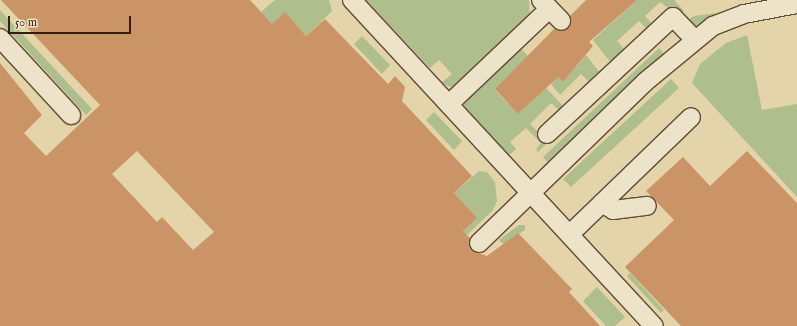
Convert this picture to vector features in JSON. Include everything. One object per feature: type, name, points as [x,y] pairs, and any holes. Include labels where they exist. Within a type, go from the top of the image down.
[{"type":"lane","points":[[352,0],[654,326]]},
{"type":"lane","points":[[479,243],[533,194],[645,82],[713,26],[733,17],[794,4]]},
{"type":"lane","points":[[449,104],[550,10]]},
{"type":"lane","points":[[547,134],[672,16],[696,40]]},
{"type":"lane","points":[[0,38],[71,115]]},
{"type":"lane","points":[[570,234],[691,117]]},
{"type":"lane","points":[[602,203],[613,210],[647,206]]},
{"type":"green space","points":[[275,0],[329,0],[332,11],[306,36],[285,13],[272,24],[261,12]]},
{"type":"green space","points":[[366,0],[529,0],[530,21],[453,88],[441,83],[452,74],[439,60],[430,68]]},
{"type":"green space","points":[[637,0],[674,0],[684,11],[679,16],[660,2],[645,16],[653,25],[648,30],[639,21],[617,41],[625,50],[611,63],[593,40]]},
{"type":"green space","points":[[0,10],[92,109],[86,115],[0,21]]},
{"type":"green space","points":[[716,13],[692,29],[686,21],[694,16]]},
{"type":"green space","points":[[747,35],[762,110],[797,104],[797,197],[692,83],[700,64],[726,43]]},
{"type":"green space","points":[[362,36],[390,65],[382,74],[354,44]]},
{"type":"green space","points":[[518,46],[529,57],[495,90],[518,114],[546,88],[565,108],[561,112],[551,103],[530,124],[548,142],[538,152],[536,149],[541,143],[526,128],[510,142],[516,149],[508,156],[465,109],[463,101]]},
{"type":"green space","points":[[659,48],[667,57],[551,166],[543,157]]},
{"type":"green space","points":[[586,55],[600,73],[591,84],[581,74],[560,95],[551,84],[558,77],[563,82]]},
{"type":"green space","points":[[671,79],[679,88],[571,187],[563,179]]},
{"type":"green space","points":[[434,112],[462,141],[454,150],[426,120]]},
{"type":"green space","points":[[479,171],[487,172],[495,182],[497,201],[493,210],[467,235],[463,231],[477,218],[454,193]]},
{"type":"green space","points":[[519,225],[525,225],[525,230],[503,244],[499,240]]},
{"type":"green space","points":[[630,273],[664,310],[661,313],[627,276]]},
{"type":"green space","points":[[597,287],[625,317],[615,326],[606,326],[583,301]]},
{"type":"building","points":[[1,0],[250,0],[272,24],[285,12],[306,36],[325,19],[388,84],[395,76],[405,87],[402,101],[472,176],[454,193],[477,218],[463,231],[470,238],[471,250],[487,256],[518,233],[572,289],[569,292],[600,326],[0,326],[0,63],[42,115],[24,133],[46,156],[100,105]],"holes":[[[137,151],[214,232],[193,250],[162,217],[157,222],[112,174]]]},
{"type":"building","points":[[586,0],[637,0],[589,42],[593,46],[563,82],[558,77],[518,114],[495,89],[554,29],[568,28],[570,16]]},
{"type":"building","points":[[747,151],[797,203],[797,326],[681,326],[625,267],[674,220],[646,191],[683,157],[710,186]]}]
